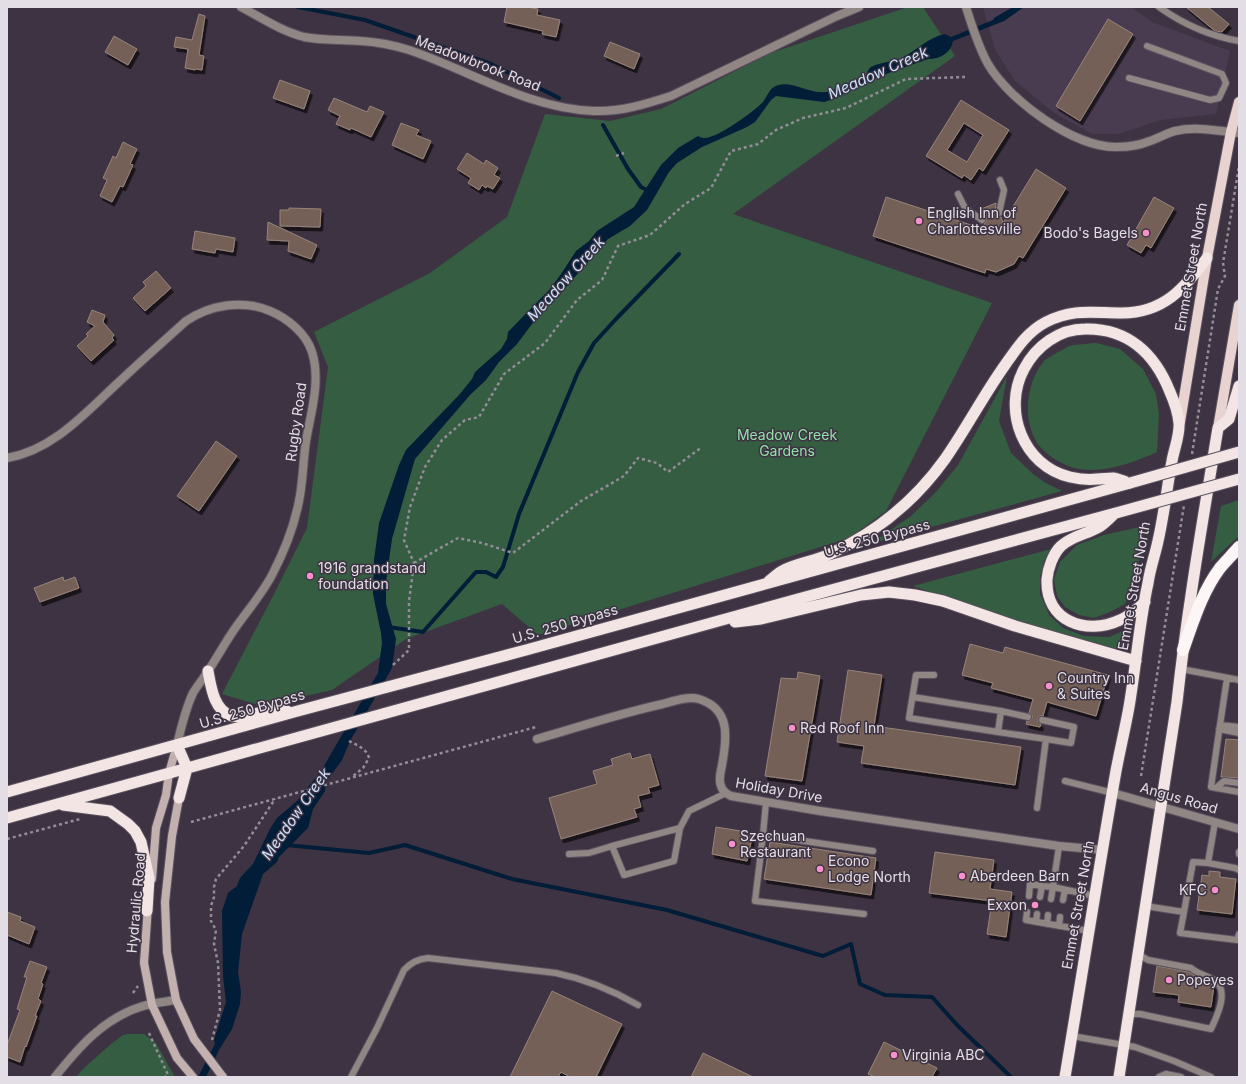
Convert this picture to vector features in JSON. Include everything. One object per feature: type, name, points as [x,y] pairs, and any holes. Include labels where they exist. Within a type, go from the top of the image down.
[{"type":"highway","points":[[765,584],[783,570],[828,555],[862,537],[898,511],[944,460],[997,376],[1023,340],[1033,330],[1061,315],[1080,312],[1135,312],[1165,302],[1191,280],[1207,258]]},
{"type":"highway","points":[[1130,483],[1113,478],[1096,480],[1070,477],[1055,472],[1035,458],[1022,436],[1017,421],[1015,408],[1016,392],[1020,376],[1037,350],[1062,333],[1075,329],[1111,332],[1136,343],[1148,354],[1165,380],[1173,400],[1179,425]]},
{"type":"highway","points":[[1119,1077],[1176,709],[1180,668],[1218,428],[1229,419],[1239,386]]},
{"type":"highway","name":"Emmet Street North","points":[[1065,1077],[1102,850],[1129,708],[1144,602],[1159,539],[1179,425]]},
{"type":"highway","name":"U.S. 250 Bypass","points":[[7,792],[1239,452]]},
{"type":"highway","points":[[7,818],[1239,479]]},
{"type":"highway","points":[[1116,513],[1099,527],[1080,535],[1062,546],[1054,557],[1049,568],[1047,587],[1048,596],[1053,607],[1070,622],[1095,627],[1121,620],[1134,612],[1144,602]]},
{"type":"highway","points":[[1183,650],[1208,587],[1220,568],[1239,547]]},
{"type":"highway","points":[[688,630],[720,624],[762,619],[861,595],[889,592],[915,595],[943,601],[1015,626],[1136,662]]},
{"type":"highway","points":[[208,671],[211,691],[215,701],[224,711],[232,716],[244,716],[276,710],[294,712]]},
{"type":"highway","points":[[176,745],[187,768],[179,798]]},
{"type":"highway","points":[[56,804],[110,811],[135,831],[141,842],[149,878],[147,910]]},
{"type":"main road","name":"Emmet Street North","points":[[1179,425],[1207,258],[1235,133],[1239,102]]},
{"type":"main road","points":[[1218,428],[1239,305]]},
{"type":"main road","name":"Hydraulic Road","points":[[176,745],[169,773],[166,795],[156,828],[151,891],[147,910],[144,963],[152,1005],[177,1058],[193,1077]]},
{"type":"main road","name":"Hydraulic Road","points":[[179,798],[172,836],[165,902],[167,952],[176,1000],[194,1039],[223,1077]]},
{"type":"street","name":"Meadowbrook Road","points":[[241,7],[284,30],[304,36],[324,40],[360,40],[385,44],[408,50],[506,90],[535,100],[564,107],[594,111],[643,105],[671,96],[837,16],[859,7]]},
{"type":"street","points":[[966,7],[978,42],[989,65],[1002,82],[1013,95],[1029,108],[1055,127],[1072,135],[1094,144],[1116,147],[1137,145],[1174,131],[1190,128],[1235,133]]},
{"type":"street","name":"Rugby Road","points":[[7,458],[19,456],[32,451],[55,438],[76,422],[186,321],[205,311],[220,306],[236,304],[259,308],[278,314],[291,323],[302,334],[310,346],[316,371],[315,389],[303,458],[299,501],[294,523],[272,576],[194,693],[185,713],[176,745]]},
{"type":"street","name":"Holiday Drive","points":[[537,738],[686,698],[701,700],[713,706],[725,722],[725,752],[720,780],[721,787],[731,796],[1058,846],[1102,850]]},
{"type":"street","name":"Angus Road","points":[[1113,793],[1239,828]]},
{"type":"street","points":[[55,1077],[93,1033],[139,1007],[176,1000]]},
{"type":"lane","points":[[1159,7],[1175,18],[1195,28],[1212,35],[1239,41]]},
{"type":"lane","points":[[1129,78],[1210,100],[1219,98],[1226,83],[1222,74],[1147,46]]},
{"type":"lane","points":[[1000,180],[1004,190],[1000,213]]},
{"type":"lane","points":[[958,194],[965,208],[982,220]]},
{"type":"lane","points":[[1180,668],[1239,680]]},
{"type":"lane","points":[[934,675],[916,675],[910,718],[1071,744],[1074,727],[1042,720]]},
{"type":"lane","points":[[1227,678],[1211,787],[1239,792]]},
{"type":"lane","points":[[913,697],[1001,711],[1028,717]]},
{"type":"lane","points":[[998,732],[1001,711]]},
{"type":"lane","points":[[1220,727],[1239,728]]},
{"type":"lane","points":[[1220,727],[1239,733]]},
{"type":"lane","points":[[1036,808],[1046,739]]},
{"type":"lane","points":[[1065,781],[1113,793]]},
{"type":"lane","points":[[1216,788],[1224,781],[1239,783]]},
{"type":"lane","points":[[612,846],[624,875],[674,860],[680,828],[689,810],[726,793]]},
{"type":"lane","points":[[766,802],[755,900],[864,914]]},
{"type":"lane","points":[[1208,863],[1215,822]]},
{"type":"lane","points":[[569,854],[589,853],[680,828]]},
{"type":"lane","points":[[763,835],[873,851]]},
{"type":"lane","points":[[1051,899],[1058,846]]},
{"type":"lane","points":[[1239,870],[1208,863],[1193,862],[1180,933],[1237,940],[1239,934]]},
{"type":"lane","points":[[1029,896],[1030,884],[1053,887],[1095,896]]},
{"type":"lane","points":[[1040,897],[1042,886]]},
{"type":"lane","points":[[1063,900],[1065,890]]},
{"type":"lane","points":[[1145,906],[1184,912]]},
{"type":"lane","points":[[1026,912],[1026,920],[1089,931]]},
{"type":"lane","points":[[1036,922],[1037,914]]},
{"type":"lane","points":[[1047,924],[1048,915]]},
{"type":"lane","points":[[1059,926],[1060,917]]},
{"type":"lane","points":[[1129,1014],[1140,1014],[1211,1030],[1220,1009],[1221,994],[1220,986],[1217,982],[1191,968],[1148,960],[1138,954]]},
{"type":"lane","points":[[351,1077],[377,1028],[404,970],[410,964],[419,959],[428,958],[556,973],[596,984],[638,1004]]},
{"type":"lane","points":[[1072,1036],[1124,1045],[1174,1061],[1211,1077]]},
{"type":"lane","points":[[1159,1077],[1166,1074],[1181,1077]]},
{"type":"path","points":[[393,665],[409,650],[409,601],[414,563],[404,540],[410,507],[425,467],[442,440],[465,420],[479,417],[504,374],[545,343],[577,300],[602,280],[618,246],[650,235],[685,204],[711,188],[731,150],[758,144],[776,130],[803,118],[846,108],[906,79],[965,77]]},
{"type":"path","points":[[616,156],[624,153]]},
{"type":"path","points":[[414,563],[458,538],[513,552],[581,501],[624,476],[638,458],[657,463],[668,472],[702,447]]},
{"type":"path","points":[[191,822],[539,726]]},
{"type":"path","points":[[349,741],[360,746],[368,754],[369,758],[363,768],[350,778]]},
{"type":"path","points":[[212,1040],[220,1010],[218,962],[214,944],[216,930],[211,921],[211,906],[214,897],[214,886],[216,879],[244,846],[275,799]]},
{"type":"path","points":[[7,839],[81,819]]},
{"type":"path","points":[[133,993],[138,987],[138,980]]},
{"type":"path","points":[[148,1033],[168,1075],[165,1077]]},
{"type":"shaded area","points":[[983,7],[1132,7],[1152,22],[1230,51],[1216,114],[1161,120],[1119,134],[1092,134],[1054,113],[1015,81],[995,50]]},
{"type":"green space","name":"Meadow Creek Gardens","points":[[908,7],[923,7],[955,56],[733,214],[992,303],[886,511],[849,538],[538,635],[502,604],[406,639],[332,690],[262,706],[222,694],[307,528],[328,367],[314,332],[430,273],[507,217],[545,114],[610,121],[661,109],[771,53]]},
{"type":"green space","points":[[1096,343],[1120,349],[1143,369],[1156,394],[1159,414],[1157,452],[1126,464],[1092,470],[1071,467],[1057,461],[1044,451],[1037,443],[1032,433],[1029,423],[1028,400],[1034,378],[1045,360],[1069,346]]},
{"type":"green space","points":[[1007,376],[999,421],[1011,453],[1033,474],[1044,482],[1062,491],[870,544],[911,516],[936,492],[958,465]]},
{"type":"green space","points":[[1239,500],[1239,536],[1211,562],[1221,506]]},
{"type":"green space","points":[[1144,526],[1139,561],[1133,585],[1125,604],[1094,618],[1079,615],[1065,607],[1057,596],[1054,579],[1060,562],[1077,545],[1104,535]]},
{"type":"green space","points":[[1051,549],[1044,561],[1040,577],[1040,594],[1049,615],[1063,628],[1084,636],[1109,637],[1130,628],[1127,650],[1121,650],[1007,618],[913,586]]},
{"type":"green space","points":[[144,1034],[156,1043],[175,1077],[76,1077],[111,1044],[123,1035]]},
{"type":"water","name":"Meadow Creek","points":[[1013,7],[1024,7],[1004,21],[953,41],[950,49],[937,58],[928,59],[869,80],[834,99],[824,102],[776,96],[771,100],[755,122],[702,147],[677,163],[669,172],[647,210],[630,226],[608,239],[560,294],[544,308],[517,344],[499,362],[486,380],[470,395],[415,459],[392,539],[386,582],[386,604],[396,639],[392,668],[350,741],[342,760],[326,782],[325,791],[313,809],[308,828],[279,857],[277,862],[263,874],[242,934],[238,972],[241,992],[240,1004],[232,1029],[219,1050],[206,1077],[198,1077],[215,1044],[214,1040],[226,1002],[223,976],[222,911],[228,893],[237,886],[240,878],[253,864],[277,818],[297,801],[321,771],[378,673],[382,643],[373,594],[374,560],[379,523],[399,465],[406,450],[459,395],[472,379],[475,372],[501,349],[507,339],[508,332],[550,289],[576,251],[589,241],[597,231],[634,207],[661,165],[678,148],[698,136],[703,138],[710,137],[735,124],[759,106],[770,90],[774,87],[787,84],[815,92],[830,91],[866,75],[871,67],[903,57],[934,38],[945,34],[951,37],[993,20]]},
{"type":"building","points":[[507,7],[527,7],[538,9],[537,15],[560,20],[556,37],[542,34],[543,31],[504,22]]},
{"type":"building","points":[[1186,7],[1208,7],[1229,24],[1222,32],[1215,31]]},
{"type":"building","points":[[199,14],[205,16],[199,55],[204,56],[202,70],[195,70],[185,68],[188,49],[174,47],[176,37],[192,40]]},
{"type":"building","points":[[1108,19],[1133,34],[1080,121],[1056,106]]},
{"type":"building","points":[[114,36],[137,49],[128,65],[105,52]]},
{"type":"building","points":[[610,42],[640,54],[634,69],[604,56]]},
{"type":"building","points":[[280,80],[310,91],[304,109],[273,98]]},
{"type":"building","points":[[334,98],[367,112],[370,106],[384,112],[371,137],[351,128],[350,130],[336,124],[340,116],[328,110]]},
{"type":"building","points":[[961,100],[1009,130],[983,171],[979,168],[971,180],[964,175],[962,178],[926,156]],"holes":[[[964,123],[983,135],[967,162],[947,150]]]},
{"type":"building","points":[[401,123],[419,130],[416,135],[431,141],[423,159],[392,145]]},
{"type":"building","points":[[123,142],[137,149],[130,164],[133,165],[123,187],[120,186],[112,202],[100,196],[107,180],[103,178],[113,156],[116,158]]},
{"type":"building","points":[[467,153],[484,164],[486,160],[498,168],[494,175],[500,178],[493,189],[487,186],[486,188],[482,185],[479,190],[468,183],[471,178],[457,169]]},
{"type":"building","name":"English Inn of Charlottesville","points":[[1036,169],[1066,188],[1023,258],[1019,256],[1014,264],[996,272],[986,269],[985,273],[873,236],[886,197],[986,230],[984,224],[986,222],[986,218],[980,213],[979,210],[996,203],[995,215],[1001,217],[1003,223]]},
{"type":"building","name":"Bodo's Bagels","points":[[1154,197],[1174,208],[1151,248],[1146,245],[1141,253],[1127,245]]},
{"type":"building","points":[[289,208],[321,209],[320,227],[280,226],[280,210],[289,210]]},
{"type":"building","points":[[268,222],[317,245],[311,259],[288,251],[289,241],[267,240]]},
{"type":"building","points":[[195,231],[235,238],[233,252],[216,249],[215,253],[192,249]]},
{"type":"building","points":[[156,271],[171,288],[145,311],[133,298],[146,286],[143,282]]},
{"type":"building","points":[[92,310],[105,315],[103,322],[114,335],[112,338],[114,340],[91,361],[77,346],[88,336],[86,334],[95,326],[87,322]]},
{"type":"building","points":[[216,441],[237,456],[199,511],[177,496]]},
{"type":"building","points":[[63,577],[64,581],[75,577],[79,588],[40,602],[34,588]]},
{"type":"building","name":"Country Inn & Suites","points":[[970,644],[1003,653],[1005,647],[1108,675],[1096,716],[1047,702],[1043,716],[1040,716],[1038,719],[1038,722],[1041,724],[1040,727],[1026,724],[1027,721],[1030,721],[1032,718],[1032,715],[1029,713],[1033,699],[991,688],[993,683],[962,675]]},
{"type":"building","points":[[848,670],[882,675],[874,726],[1021,747],[1015,785],[861,763],[864,746],[837,742]]},
{"type":"building","name":"Red Roof Inn","points":[[798,672],[820,676],[802,781],[765,776],[781,678],[797,679]]},
{"type":"building","points":[[1226,739],[1239,740],[1239,778],[1221,777]]},
{"type":"building","points":[[630,753],[632,759],[650,754],[659,785],[648,788],[650,793],[638,796],[641,807],[634,809],[637,817],[561,839],[549,798],[597,784],[593,771],[613,765],[611,759]]},
{"type":"building","name":"Szechuan Restaurant","points":[[716,827],[753,833],[747,861],[712,854]]},
{"type":"building","name":"Econo Lodge North","points":[[770,842],[876,858],[871,895],[764,879]]},
{"type":"building","name":"Aberdeen Barn","points":[[935,852],[994,860],[990,889],[1012,892],[1006,937],[987,934],[992,901],[929,893]]},
{"type":"building","name":"KFC","points":[[1209,871],[1220,872],[1220,877],[1236,879],[1232,914],[1197,910],[1202,875],[1209,876]]},
{"type":"building","points":[[7,912],[21,917],[20,921],[35,927],[29,944],[7,935]]},
{"type":"building","points":[[30,961],[47,967],[41,983],[43,984],[38,999],[41,1001],[35,1016],[37,1016],[20,1062],[7,1057],[7,1045],[20,1010],[17,1009],[27,977],[24,977]]},
{"type":"building","points":[[1157,966],[1189,972],[1197,978],[1214,986],[1211,1007],[1178,1002],[1179,995],[1153,992]]},
{"type":"building","points":[[552,991],[622,1024],[596,1077],[570,1077],[561,1072],[558,1077],[510,1077]]},
{"type":"building","name":"Virginia ABC","points":[[884,1042],[937,1068],[932,1077],[875,1077],[868,1074]]},
{"type":"building","points":[[703,1053],[753,1077],[691,1077]]},
{"type":"waterway","points":[[298,7],[365,20],[491,64],[559,98]]},
{"type":"waterway","points":[[603,125],[628,169],[641,187],[651,192]]},
{"type":"waterway","points":[[388,627],[423,632],[476,572],[486,572],[496,577],[503,567],[519,514],[578,372],[594,343],[679,254]]},
{"type":"waterway","name":"Meadow Creek","points":[[286,845],[369,853],[405,845],[512,879],[667,910],[823,956],[851,944],[860,984],[885,995],[932,997],[958,1026],[1011,1077]]},
{"type":"place","name":"English Inn of Charlottesville","points":[[919,221]]},
{"type":"place","name":"Bodo's Bagels","points":[[1146,233]]},
{"type":"place","name":"1916 grandstand foundation","points":[[310,576]]},
{"type":"place","name":"Country Inn & Suites","points":[[1049,686]]},
{"type":"place","name":"Red Roof Inn","points":[[792,728]]},
{"type":"place","name":"Szechuan Restaurant","points":[[732,844]]},
{"type":"place","name":"Econo Lodge North","points":[[820,869]]},
{"type":"place","name":"Aberdeen Barn","points":[[962,876]]},
{"type":"place","name":"KFC","points":[[1215,890]]},
{"type":"place","name":"Exxon","points":[[1035,905]]},
{"type":"place","name":"Popeyes","points":[[1169,980]]},
{"type":"place","name":"Virginia ABC","points":[[894,1055]]}]
